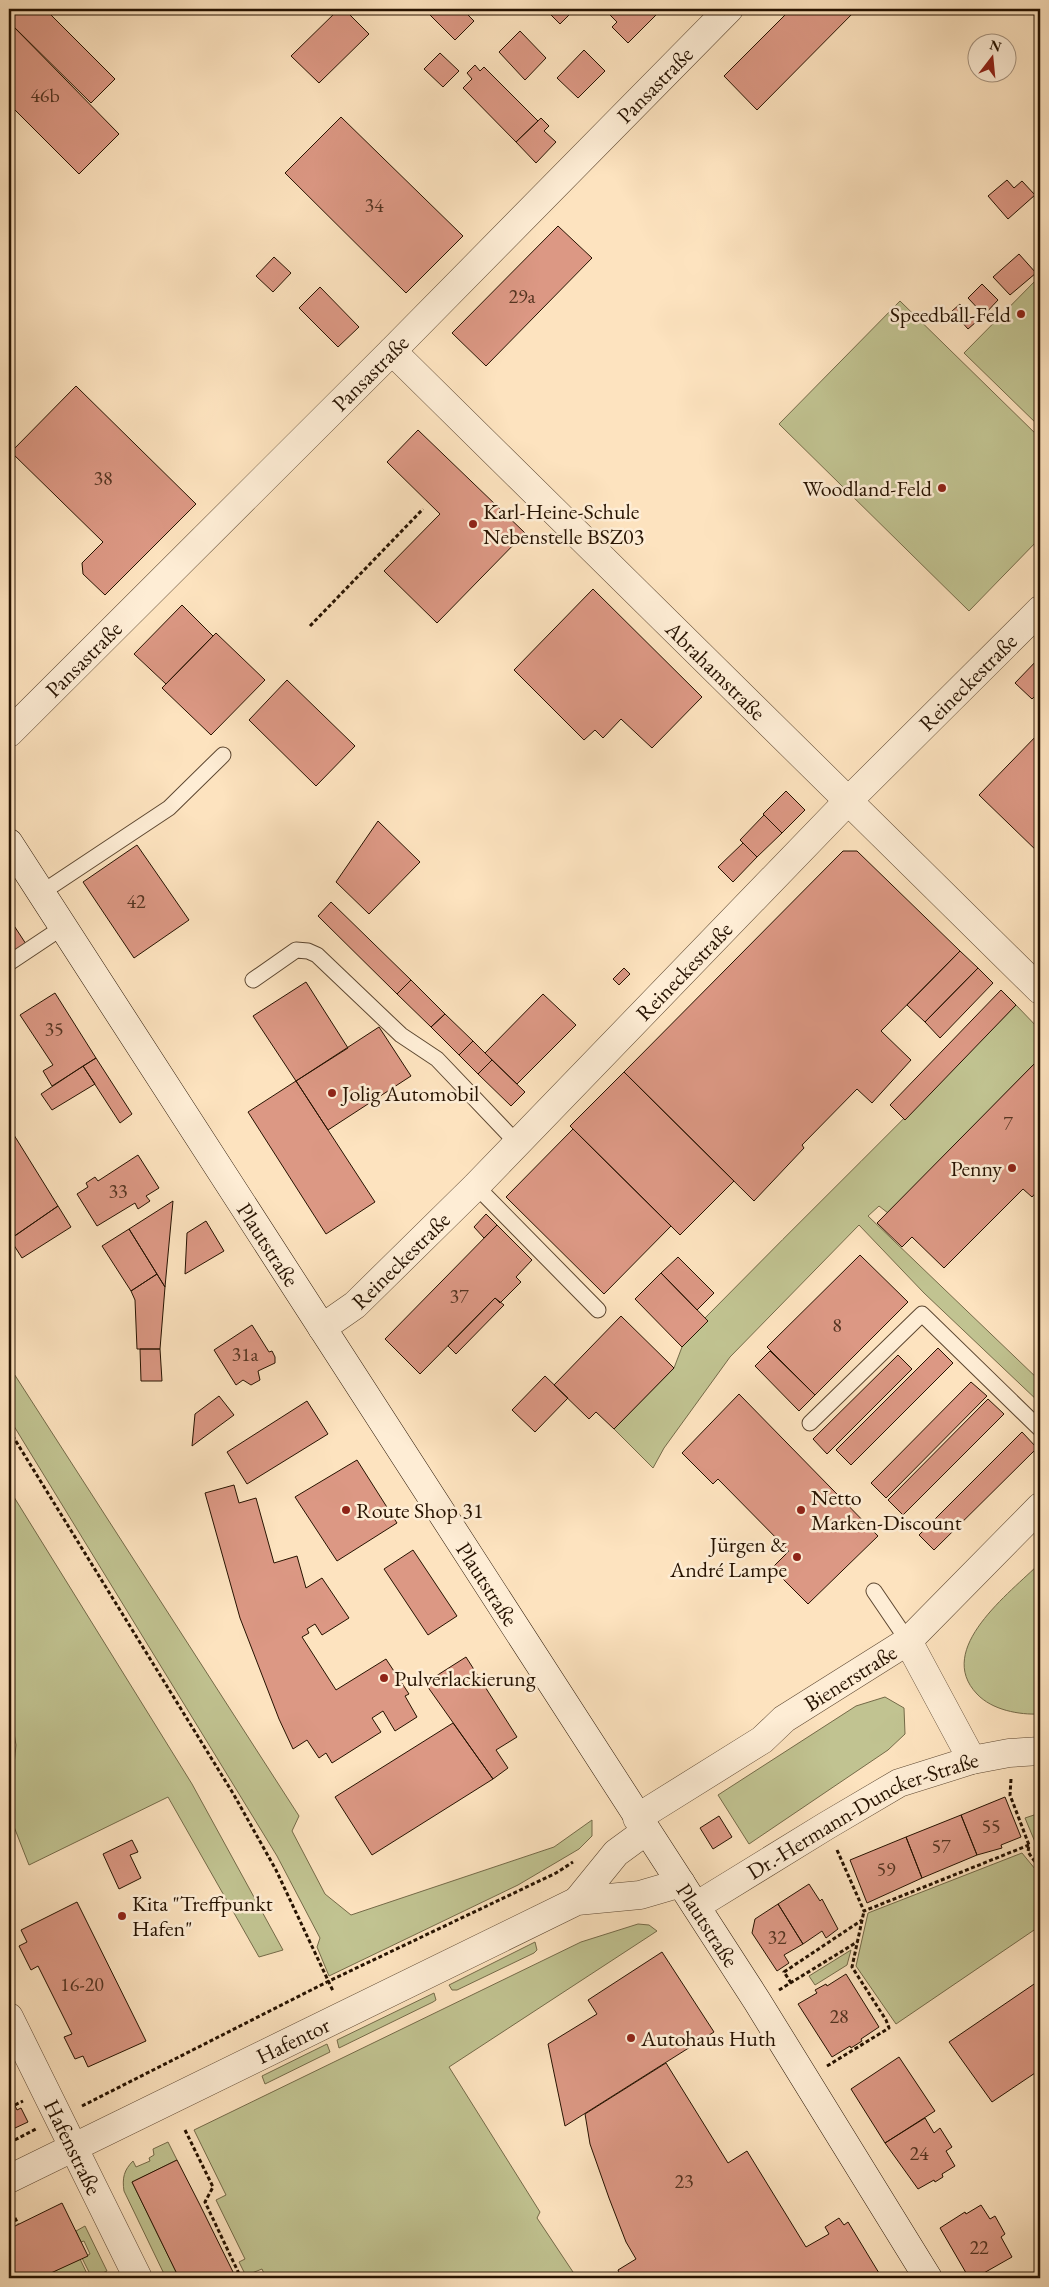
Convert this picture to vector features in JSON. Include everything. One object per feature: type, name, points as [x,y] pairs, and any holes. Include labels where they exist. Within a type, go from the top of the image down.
[{"type":"street","name":"Pansastraße","points":[[9,733],[392,351],[729,9]]},
{"type":"street","name":"Abrahamstraße","points":[[392,351],[589,548],[849,800],[1040,990]]},
{"type":"street","name":"Reineckestraße","points":[[322,1328],[355,1305],[476,1186],[849,800],[1040,610]]},
{"type":"street","name":"Plautstraße","points":[[9,843],[757,2001],[928,2278]]},
{"type":"street","name":"Bienerstraße","points":[[642,1824],[762,1740],[784,1719],[908,1641],[1040,1507]]},
{"type":"street","points":[[908,1641],[972,1760]]},
{"type":"street","name":"Dr.-Hermann-Duncker-Straße","points":[[696,1906],[899,1783],[972,1760],[1009,1753],[1040,1751]]},
{"type":"street","name":"Hafentor","points":[[577,1901],[642,1824]]},
{"type":"street","name":"Hafentor","points":[[9,2179],[73,2146],[577,1901],[640,1895],[681,1883]]},
{"type":"street","name":"Hafenstraße","points":[[9,2017],[138,2278]]},
{"type":"lane","points":[[41,893],[169,808],[223,755]]},
{"type":"lane","points":[[9,963],[63,927]]},
{"type":"lane","points":[[253,980],[296,950],[308,951],[317,955],[401,1035],[437,1059],[517,1143]]},
{"type":"lane","points":[[476,1186],[598,1310]]},
{"type":"lane","points":[[810,1423],[922,1314],[1040,1429]]},
{"type":"lane","points":[[874,1591],[908,1641]]},
{"type":"path","points":[[310,626],[423,509]]},
{"type":"path","points":[[9,1430],[234,1796],[276,1870],[327,1982],[345,2014]]},
{"type":"path","points":[[1009,1753],[1012,1768],[1010,1796],[1029,1845],[1028,1852],[1040,1869]]},
{"type":"path","points":[[806,2079],[889,2028],[886,2020],[852,1967],[864,1911],[826,1826]]},
{"type":"path","points":[[864,1911],[1029,1845]]},
{"type":"path","points":[[9,2143],[327,1982],[556,1873],[580,1857]]},
{"type":"path","points":[[791,1983],[784,1972],[862,1920]]},
{"type":"path","points":[[757,2001],[791,1983],[857,1941]]},
{"type":"path","points":[[185,2130],[213,2187],[200,2205]]},
{"type":"path","points":[[204,2202],[241,2278]]},
{"type":"path","points":[[12,2212],[18,2224]]},
{"type":"path","points":[[232,2270],[236,2268]]},
{"type":"green space","name":"Speedball-Feld","points":[[1040,276],[1040,427],[964,353]]},
{"type":"green space","name":"Woodland-Feld","points":[[900,301],[1040,438],[1040,538],[969,611],[779,424]]},
{"type":"green space","points":[[1016,1005],[1040,1030],[1040,1058],[888,1213],[879,1206],[868,1216],[1040,1381],[1040,1403],[924,1293],[859,1225],[730,1357],[664,1448],[653,1468],[614,1429],[674,1368],[682,1347],[708,1321],[705,1318]]},
{"type":"green space","points":[[9,1366],[299,1816],[292,1831],[325,1894],[351,1915],[554,1847],[592,1820],[592,1836],[579,1849],[518,1885],[329,1976],[317,1947],[320,1938],[277,1856],[9,1418]]},
{"type":"green space","points":[[9,1489],[192,1784],[283,1950],[259,1957],[168,1797],[29,1865],[9,1814],[16,1745],[9,1703]]},
{"type":"green space","points":[[1040,1563],[1040,1714],[1023,1714],[998,1708],[977,1694],[966,1677],[964,1659],[970,1641],[981,1623],[1011,1590]]},
{"type":"green space","points":[[885,1697],[904,1708],[905,1734],[888,1750],[749,1844],[718,1795],[856,1706]]},
{"type":"green space","points":[[1040,1813],[1040,1838],[1035,1842],[1025,1818]]},
{"type":"green space","points":[[1022,1853],[1040,1875],[1040,1926],[896,2024],[856,1966],[868,1913]]},
{"type":"green space","points":[[638,1924],[649,1925],[657,1931],[449,2067],[540,2212],[537,2218],[577,2278],[266,2278],[262,2269],[252,2273],[254,2278],[247,2278],[239,2262],[245,2259],[216,2200],[226,2195],[194,2130],[581,1942]]},
{"type":"green space","points":[[535,1942],[537,1950],[534,1953],[457,1990],[452,1990],[449,1985]]},
{"type":"green space","points":[[851,1950],[847,1965],[815,1985],[809,1976]]},
{"type":"green space","points":[[434,1993],[436,2000],[433,2002],[339,2048],[337,2040]]},
{"type":"green space","points":[[327,2044],[330,2052],[265,2084],[262,2076]]},
{"type":"green space","points":[[168,2142],[177,2160],[132,2182],[179,2278],[166,2278],[123,2186],[126,2171],[133,2161],[136,2167],[150,2161],[149,2158],[154,2155],[153,2149]]},
{"type":"green space","points":[[85,2226],[107,2271],[92,2278],[82,2258],[90,2254],[84,2241],[81,2242],[76,2231]]},
{"type":"green space","points":[[80,2259],[89,2278],[40,2278]]},
{"type":"building","points":[[9,9],[45,9],[115,79],[91,103],[9,22]]},
{"type":"building","points":[[339,9],[344,9],[369,34],[319,83],[291,56]]},
{"type":"building","points":[[424,9],[462,9],[474,21],[455,40]]},
{"type":"building","points":[[545,9],[575,9],[560,24]]},
{"type":"building","points":[[604,9],[658,9],[660,11],[628,43],[612,27],[617,22]]},
{"type":"building","points":[[791,9],[857,9],[757,110],[724,76]]},
{"type":"building","points":[[9,22],[119,134],[79,174],[9,104]]},
{"type":"building","points":[[520,31],[546,58],[525,80],[499,52]]},
{"type":"building","points":[[584,50],[605,71],[578,98],[557,78]]},
{"type":"building","points":[[440,53],[459,71],[443,87],[424,69]]},
{"type":"building","points":[[475,65],[480,71],[484,67],[538,121],[516,142],[463,88],[472,79],[467,73]]},
{"type":"building","points":[[341,117],[463,236],[406,293],[285,173]]},
{"type":"building","points":[[541,118],[549,126],[544,131],[556,142],[536,163],[516,142]]},
{"type":"building","points":[[1007,180],[1014,188],[1022,181],[1035,195],[1008,219],[988,196]]},
{"type":"building","points":[[558,226],[592,258],[486,366],[452,333]]},
{"type":"building","points":[[1019,254],[1036,273],[1010,295],[993,277]]},
{"type":"building","points":[[274,257],[291,273],[273,292],[256,276]]},
{"type":"building","points":[[982,284],[998,300],[984,315],[968,298]]},
{"type":"building","points":[[320,287],[359,327],[338,347],[299,308]]},
{"type":"building","points":[[960,304],[976,322],[968,329],[952,311]]},
{"type":"building","points":[[76,386],[196,504],[105,595],[83,574],[82,563],[103,542],[11,452]]},
{"type":"building","name":"Karl-Heine-Schule Nebenstelle BSZ03","points":[[418,430],[525,533],[437,623],[384,571],[440,514],[387,462]]},
{"type":"building","points":[[593,589],[702,697],[652,748],[621,719],[603,738],[595,730],[584,740],[514,670]]},
{"type":"building","points":[[182,605],[213,636],[166,684],[134,654]]},
{"type":"building","points":[[216,633],[265,680],[211,735],[162,688]]},
{"type":"building","points":[[1040,657],[1040,691],[1032,699],[1015,683]]},
{"type":"building","points":[[287,680],[355,746],[316,786],[249,720]]},
{"type":"building","points":[[1040,732],[1040,854],[979,795]]},
{"type":"building","points":[[786,791],[805,810],[782,833],[763,814]]},
{"type":"building","points":[[764,815],[782,833],[757,857],[740,840]]},
{"type":"building","points":[[378,821],[420,862],[369,914],[336,882]]},
{"type":"building","points":[[743,843],[757,857],[733,882],[718,867]]},
{"type":"building","points":[[137,845],[189,920],[134,958],[83,882]]},
{"type":"building","points":[[843,851],[857,851],[960,951],[881,1031],[911,1060],[872,1103],[857,1089],[802,1145],[804,1148],[754,1201],[624,1072]]},
{"type":"building","points":[[331,902],[411,980],[397,994],[318,916]]},
{"type":"building","points":[[9,918],[26,944],[9,956]]},
{"type":"building","points":[[960,951],[978,968],[925,1022],[907,1005]]},
{"type":"building","points":[[624,968],[630,974],[619,985],[613,979]]},
{"type":"building","points":[[978,968],[993,983],[940,1038],[925,1022]]},
{"type":"building","points":[[411,980],[445,1014],[431,1027],[397,994]]},
{"type":"building","points":[[306,982],[348,1048],[296,1081],[253,1016]]},
{"type":"building","points":[[1001,990],[1016,1005],[905,1120],[890,1105]]},
{"type":"building","points":[[55,993],[96,1058],[52,1086],[43,1071],[53,1065],[20,1015]]},
{"type":"building","points":[[543,994],[576,1025],[517,1084],[485,1053]]},
{"type":"building","points":[[445,1014],[473,1041],[459,1055],[431,1027]]},
{"type":"building","points":[[379,1027],[411,1076],[328,1130],[296,1081]]},
{"type":"building","points":[[473,1041],[492,1060],[478,1074],[459,1055]]},
{"type":"building","points":[[96,1058],[132,1114],[120,1123],[83,1066]]},
{"type":"building","points":[[1040,1058],[1040,1188],[1032,1197],[1023,1189],[944,1268],[912,1237],[902,1247],[877,1223]]},
{"type":"building","points":[[492,1060],[525,1092],[511,1106],[478,1074]]},
{"type":"building","points":[[83,1066],[95,1084],[52,1110],[41,1094]]},
{"type":"building","points":[[624,1072],[734,1181],[680,1235],[570,1126]]},
{"type":"building","points":[[296,1081],[375,1202],[326,1234],[248,1112]]},
{"type":"building","points":[[9,1127],[58,1206],[9,1240]]},
{"type":"building","points":[[573,1129],[671,1226],[604,1294],[506,1197]]},
{"type":"building","points":[[138,1155],[159,1188],[146,1196],[150,1201],[138,1209],[135,1203],[97,1226],[77,1194],[88,1187],[86,1183],[95,1177],[98,1181]]},
{"type":"building","points":[[173,1201],[165,1287],[129,1229]]},
{"type":"building","points":[[58,1206],[71,1227],[22,1258],[10,1239]]},
{"type":"building","points":[[486,1214],[497,1225],[484,1238],[474,1227]]},
{"type":"building","points":[[206,1221],[224,1251],[185,1274],[187,1233]]},
{"type":"building","points":[[497,1225],[532,1260],[516,1277],[521,1282],[500,1303],[495,1298],[420,1374],[385,1339]]},
{"type":"building","points":[[129,1229],[157,1274],[131,1291],[102,1246]]},
{"type":"building","points":[[860,1255],[908,1302],[815,1395],[767,1347]]},
{"type":"building","points":[[678,1257],[714,1293],[697,1310],[661,1273]]},
{"type":"building","points":[[661,1273],[708,1321],[682,1347],[635,1299]]},
{"type":"building","points":[[157,1274],[165,1287],[160,1349],[137,1349],[135,1300],[131,1291]]},
{"type":"building","points":[[495,1298],[504,1305],[456,1354],[448,1346]]},
{"type":"building","points":[[621,1316],[674,1368],[614,1429],[596,1412],[589,1419],[554,1385]]},
{"type":"building","points":[[252,1325],[269,1352],[272,1351],[275,1363],[258,1371],[260,1380],[251,1385],[243,1380],[236,1385],[214,1350]]},
{"type":"building","points":[[938,1348],[953,1363],[851,1465],[836,1450]]},
{"type":"building","points":[[140,1349],[160,1349],[162,1381],[141,1381]]},
{"type":"building","points":[[770,1351],[815,1395],[799,1411],[755,1366]]},
{"type":"building","points":[[898,1355],[912,1369],[827,1454],[813,1439]]},
{"type":"building","points":[[545,1376],[568,1398],[535,1432],[512,1410]]},
{"type":"building","points":[[971,1382],[987,1396],[886,1498],[871,1483]]},
{"type":"building","name":"Netto Marken-Discount","points":[[739,1394],[878,1536],[808,1604],[772,1568],[789,1551],[718,1479],[713,1484],[682,1453]]},
{"type":"building","points":[[219,1396],[234,1415],[192,1446],[195,1414]]},
{"type":"building","points":[[988,1399],[1004,1414],[903,1515],[888,1500]]},
{"type":"building","points":[[307,1401],[328,1434],[247,1484],[227,1452]]},
{"type":"building","points":[[1022,1432],[1037,1448],[934,1550],[919,1535]]},
{"type":"building","name":"Route Shop 31","points":[[357,1460],[397,1523],[337,1561],[295,1497]]},
{"type":"building","points":[[234,1485],[239,1503],[256,1498],[274,1563],[297,1556],[306,1588],[322,1578],[349,1618],[322,1635],[315,1624],[307,1629],[309,1633],[302,1637],[336,1690],[386,1659],[409,1694],[405,1696],[417,1717],[395,1731],[383,1711],[372,1718],[381,1732],[332,1763],[326,1753],[319,1758],[307,1740],[293,1749],[279,1719],[240,1618],[205,1493]]},
{"type":"building","points":[[413,1550],[457,1616],[428,1635],[384,1569]]},
{"type":"building","points":[[466,1657],[517,1737],[496,1750],[508,1768],[493,1779],[425,1683]]},
{"type":"building","points":[[453,1723],[493,1779],[372,1855],[335,1797]]},
{"type":"building","points":[[1005,1797],[1021,1837],[1001,1845],[1002,1848],[977,1855],[961,1815]]},
{"type":"building","points":[[961,1815],[977,1855],[922,1878],[906,1837]]},
{"type":"building","points":[[719,1816],[732,1837],[713,1849],[700,1828]]},
{"type":"building","points":[[906,1837],[922,1878],[867,1903],[850,1860]]},
{"type":"building","points":[[132,1840],[138,1852],[130,1855],[141,1878],[119,1889],[103,1854]]},
{"type":"building","points":[[809,1884],[820,1901],[822,1899],[838,1929],[826,1938],[822,1931],[803,1944],[778,1904]]},
{"type":"building","points":[[77,1902],[146,2041],[88,2067],[83,2056],[75,2059],[64,2037],[72,2034],[38,1966],[31,1970],[19,1946],[27,1942],[21,1930]]},
{"type":"building","points":[[778,1904],[803,1944],[784,1955],[789,1963],[777,1971],[752,1933],[755,1919]]},
{"type":"building","name":"Autohaus Huth","points":[[662,1952],[714,2032],[565,2126],[548,2044],[597,2014],[588,2000]]},
{"type":"building","points":[[846,1974],[879,2027],[861,2039],[862,2041],[832,2057],[798,2004],[817,1993],[815,1990],[826,1984],[827,1986]]},
{"type":"building","points":[[1040,1980],[1040,2074],[1038,2071],[992,2102],[949,2042]]},
{"type":"building","points":[[899,2057],[935,2111],[885,2143],[851,2089]]},
{"type":"building","points":[[666,2063],[728,2163],[747,2151],[806,2247],[829,2234],[825,2227],[839,2218],[844,2225],[848,2222],[882,2278],[621,2278],[618,2270],[636,2259],[626,2242],[590,2144],[585,2114]]},
{"type":"building","points":[[9,2093],[17,2110],[21,2108],[28,2122],[15,2128],[12,2123],[9,2125]]},
{"type":"building","points":[[925,2118],[934,2133],[940,2128],[952,2147],[946,2151],[955,2166],[942,2174],[943,2177],[935,2182],[934,2180],[918,2189],[885,2143]]},
{"type":"building","points":[[177,2160],[236,2278],[179,2278],[132,2182]]},
{"type":"building","points":[[62,2203],[88,2256],[40,2278],[9,2278],[9,2229]]},
{"type":"building","points":[[981,2205],[990,2219],[995,2216],[1005,2234],[1001,2237],[1012,2257],[975,2278],[969,2278],[940,2228],[965,2212],[966,2214]]},
{"type":"place","name":"Speedball-Feld","points":[[1021,314]]},
{"type":"place","name":"Woodland-Feld","points":[[942,488]]},
{"type":"place","name":"Karl-Heine-Schule Nebenstelle BSZ03","points":[[473,524]]},
{"type":"place","name":"Jolig Automobil","points":[[332,1093]]},
{"type":"place","name":"Penny","points":[[1012,1168]]},
{"type":"place","name":"Route Shop 31","points":[[346,1510]]},
{"type":"place","name":"Netto Marken-Discount","points":[[801,1510]]},
{"type":"place","name":"Jürgen & André Lampe","points":[[797,1557]]},
{"type":"place","name":"Pulverlackierung","points":[[384,1678]]},
{"type":"place","name":"Kita \"Treffpunkt Hafen\"","points":[[122,1916]]},
{"type":"place","name":"Autohaus Huth","points":[[631,2038]]}]
